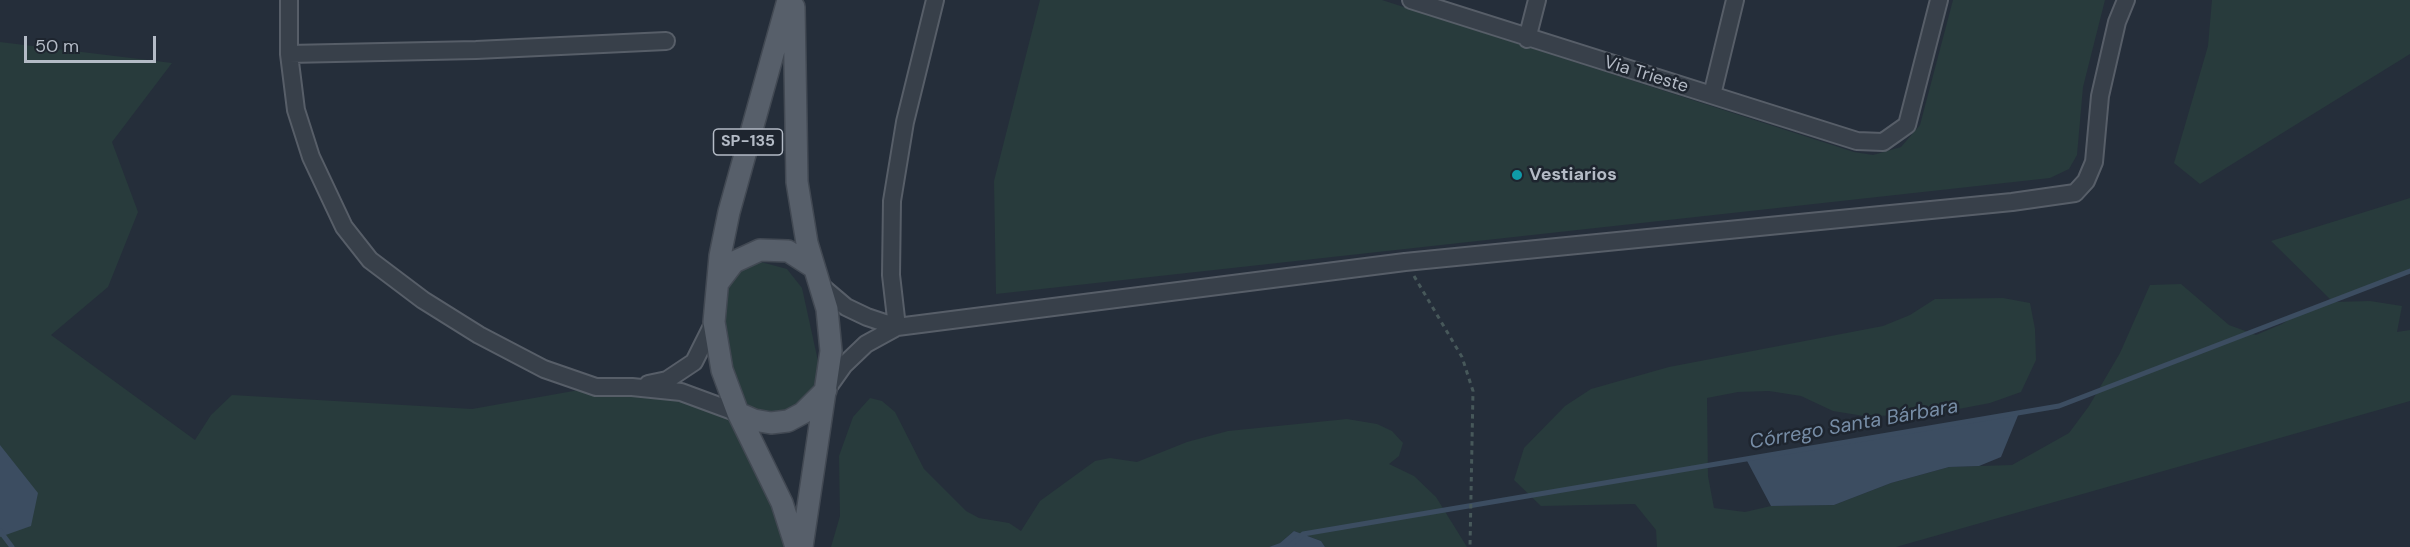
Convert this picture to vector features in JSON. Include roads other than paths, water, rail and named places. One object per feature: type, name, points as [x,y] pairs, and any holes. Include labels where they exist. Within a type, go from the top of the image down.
[{"type":"main road","name":"SP-135","points":[[788,0],[729,212],[716,285],[714,322],[722,370],[738,413],[782,503],[796,547]]},
{"type":"main road","name":"SP-135","points":[[794,0],[797,182],[830,330],[831,351],[811,470],[802,547]]},
{"type":"main road","points":[[716,285],[734,262],[759,250],[788,251],[816,275]]},
{"type":"main road","points":[[738,413],[754,420],[771,423],[788,421],[803,413],[826,390]]},
{"type":"street","points":[[289,0],[289,54],[296,110],[311,157],[344,227],[370,260],[442,312],[544,369],[596,387],[632,387],[681,393],[738,413]]},
{"type":"street","points":[[897,327],[891,275],[892,201],[905,122],[935,0]]},
{"type":"street","name":"Via Trieste","points":[[1411,0],[1527,39],[1857,141],[1883,142],[1907,125],[1939,0]]},
{"type":"street","points":[[1527,39],[1537,0]]},
{"type":"street","points":[[1712,95],[1736,0]]},
{"type":"street","points":[[826,390],[844,365],[866,344],[897,327],[1405,262],[2012,202],[2075,193],[2086,181],[2094,162],[2100,96],[2117,22],[2126,0]]},
{"type":"street","points":[[289,54],[476,50],[666,41]]},
{"type":"street","points":[[816,275],[846,307],[897,327]]},
{"type":"street","points":[[632,387],[667,380],[681,373],[694,362],[714,322]]},
{"type":"water","points":[[2019,413],[2001,457],[1979,466],[1949,467],[1891,483],[1834,505],[1771,506],[1746,459]]},
{"type":"water","points":[[0,445],[38,493],[31,526],[0,537]]},
{"type":"water","points":[[1294,531],[1321,541],[1325,547],[1269,547],[1280,543]]},
{"type":"waterway","name":"Córrego Santa Bárbara","points":[[1289,547],[1303,534],[2059,406],[2410,271]]},
{"type":"waterway","name":"Córrego Santa Bárbara","points":[[0,531],[12,547]]},
{"type":"place","name":"Vestiarios","points":[[1517,175]]}]
